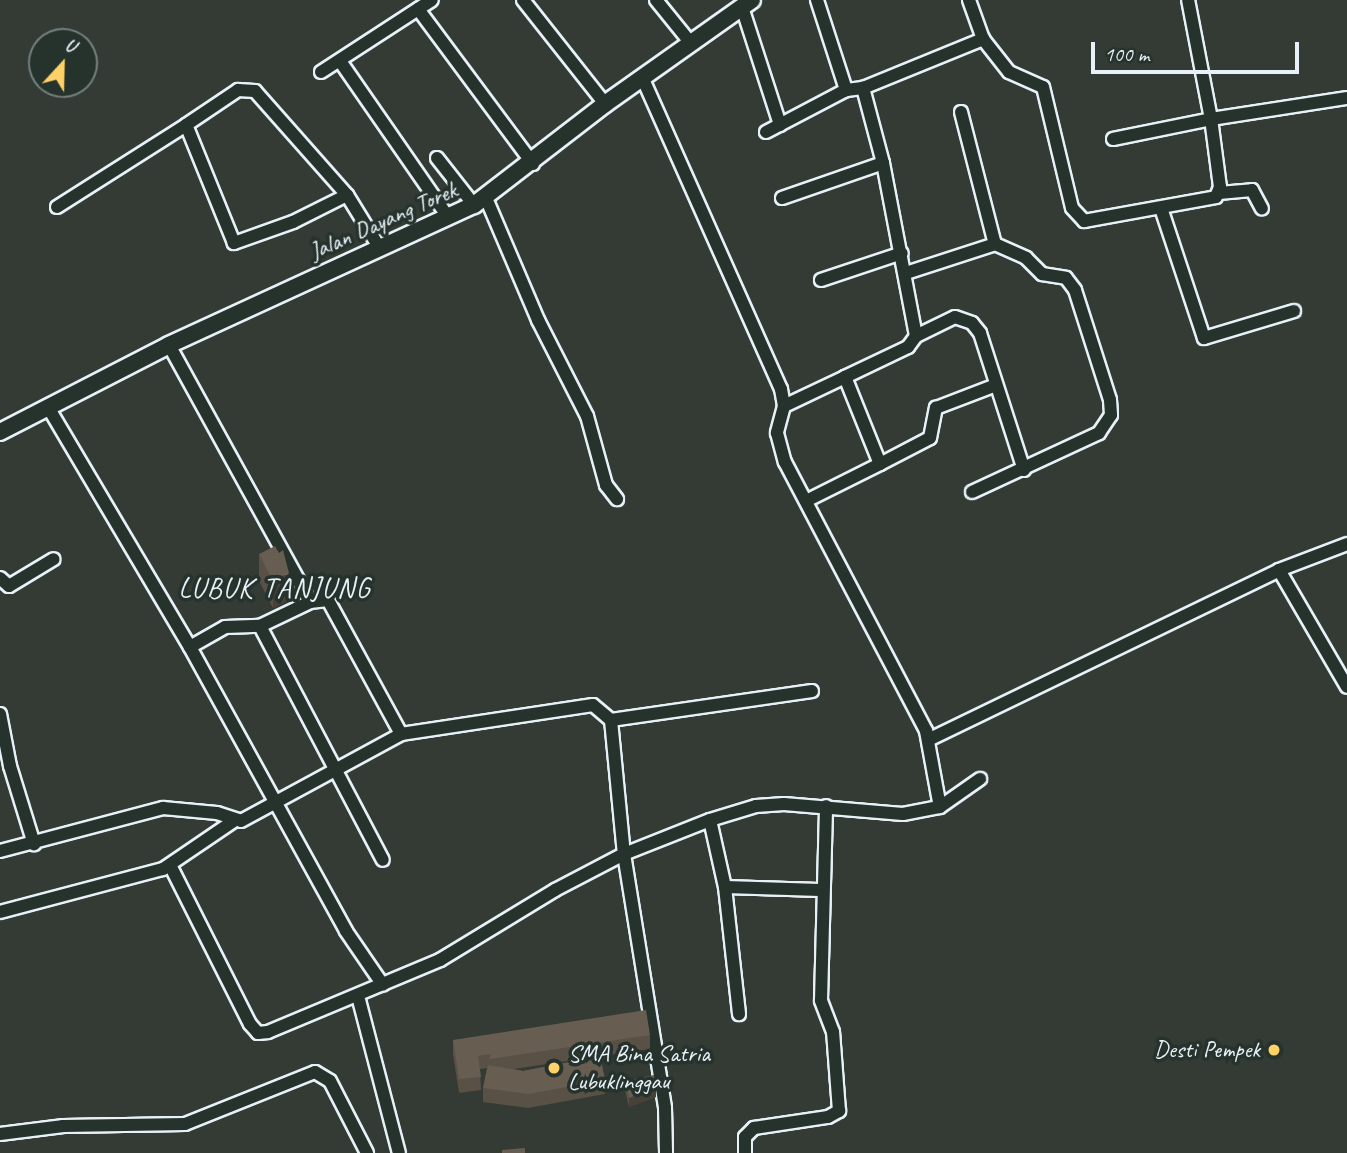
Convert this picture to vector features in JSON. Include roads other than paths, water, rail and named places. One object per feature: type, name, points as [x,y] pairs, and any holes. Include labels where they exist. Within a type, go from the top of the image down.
[{"type":"street","points":[[321,72],[432,0]]},
{"type":"street","points":[[523,0],[605,104]]},
{"type":"street","points":[[656,0],[690,42]]},
{"type":"street","points":[[817,0],[846,90]]},
{"type":"street","points":[[969,0],[983,39],[1009,72],[1043,87],[1077,217],[1094,222],[1219,193],[1252,190],[1262,209]]},
{"type":"street","points":[[1188,0],[1211,120],[1219,193]]},
{"type":"street","points":[[747,3],[780,125]]},
{"type":"street","name":"Jalan Dayang Torek","points":[[0,432],[169,345],[480,202],[533,164],[605,104],[747,3]]},
{"type":"street","points":[[418,9],[533,164]]},
{"type":"street","points":[[766,132],[846,90],[863,88],[983,39]]},
{"type":"street","points":[[340,61],[448,217]]},
{"type":"street","points":[[642,78],[714,233],[781,389],[784,406],[776,433],[785,462],[909,694],[928,740],[940,807]]},
{"type":"street","points":[[863,88],[883,163],[916,336]]},
{"type":"street","points":[[57,207],[238,90],[255,92],[347,195],[379,247]]},
{"type":"street","points":[[1112,139],[1347,98]]},
{"type":"street","points":[[961,112],[995,244]]},
{"type":"street","points":[[186,125],[234,243],[293,222],[347,195]]},
{"type":"street","points":[[437,158],[480,202],[587,416],[606,485],[617,499]]},
{"type":"street","points":[[782,198],[883,163]]},
{"type":"street","points":[[1161,208],[1204,338],[1294,311]]},
{"type":"street","points":[[906,273],[995,244],[1026,258],[1042,274],[1071,283],[1111,400],[1111,415],[1099,433],[972,492]]},
{"type":"street","points":[[821,280],[902,253]]},
{"type":"street","points":[[784,406],[908,347],[916,336],[955,317],[972,323],[980,333],[1024,470]]},
{"type":"street","points":[[169,345],[310,602]]},
{"type":"street","points":[[845,377],[880,464]]},
{"type":"street","points":[[806,501],[930,438],[936,408],[996,385]]},
{"type":"street","points":[[48,407],[190,648],[346,931],[383,985]]},
{"type":"street","points":[[928,740],[1279,570],[1347,544]]},
{"type":"street","points":[[0,578],[9,586],[54,559]]},
{"type":"street","points":[[1279,570],[1347,687]]},
{"type":"street","points":[[190,648],[225,627],[260,626],[321,599],[332,604],[401,734]]},
{"type":"street","points":[[260,626],[383,860]]},
{"type":"street","points":[[611,720],[812,691]]},
{"type":"street","points":[[0,850],[34,844],[163,808],[217,813],[235,820],[246,820],[335,768],[401,734],[593,705],[611,720],[624,854],[664,1108],[666,1153]]},
{"type":"street","points":[[0,714],[5,766],[34,844]]},
{"type":"street","points":[[170,865],[258,1033],[358,996],[440,960],[555,890],[624,854],[710,820],[757,806],[826,806],[903,814],[940,807],[980,779]]},
{"type":"street","points":[[745,1153],[745,1137],[754,1128],[828,1117],[839,1111],[833,1032],[821,1000],[820,890],[826,806]]},
{"type":"street","points":[[0,912],[170,865],[235,820]]},
{"type":"street","points":[[710,820],[725,887],[739,1014]]},
{"type":"street","points":[[725,887],[820,890]]},
{"type":"street","points":[[358,996],[399,1153]]},
{"type":"street","points":[[0,1134],[64,1125],[185,1124],[316,1072],[330,1081],[367,1153]]},
{"type":"place","name":"Desti Pempek","points":[[1274,1050]]},
{"type":"place","name":"SMA Bina Satria Lubuklinggau","points":[[554,1068]]},
{"type":"district","name":"LUBUK TANJUNG","points":[[275,588]]}]
